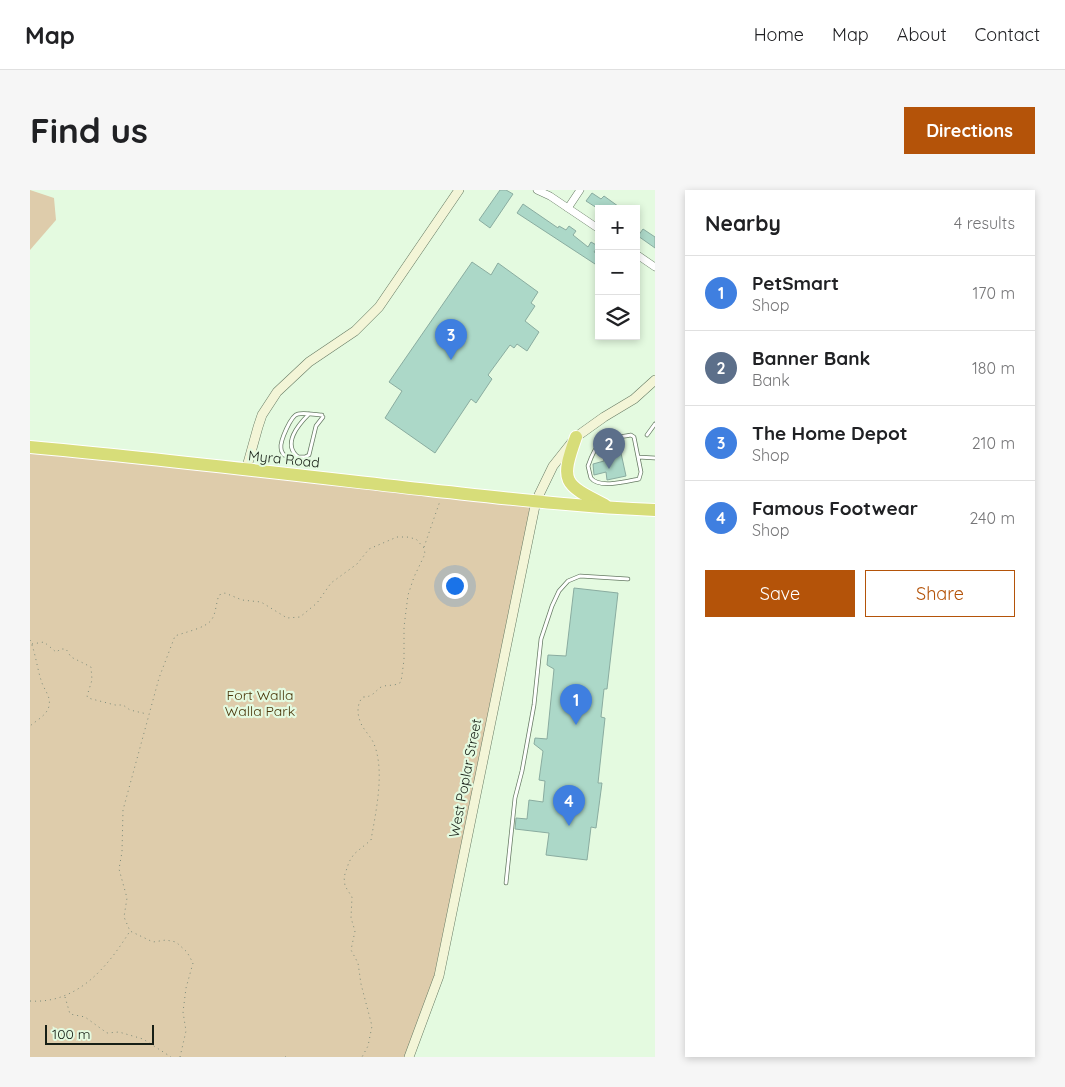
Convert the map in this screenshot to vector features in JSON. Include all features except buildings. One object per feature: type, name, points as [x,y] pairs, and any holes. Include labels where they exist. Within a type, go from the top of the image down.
[{"type":"highway","points":[[576,437],[567,462],[566,472],[570,484],[579,492],[611,508]]},
{"type":"highway","name":"Myra Road","points":[[30,446],[182,461],[246,470],[536,501],[655,510]]},
{"type":"main road","points":[[246,470],[260,421],[277,392],[309,362],[355,331],[379,307],[459,190]]},
{"type":"main road","name":"West Poplar Street","points":[[410,1057],[440,976],[536,501],[553,466],[576,437],[634,399],[655,380]]},
{"type":"street","points":[[537,190],[595,226]]},
{"type":"street","points":[[568,208],[580,190]]},
{"type":"street","points":[[640,257],[655,267]]},
{"type":"lane","points":[[299,413],[310,414],[323,416],[316,426],[308,455],[294,458],[284,455],[280,447],[293,416],[299,413]]},
{"type":"lane","points":[[298,457],[290,445],[298,426],[310,414]]},
{"type":"lane","points":[[647,435],[655,425]]},
{"type":"lane","points":[[631,435],[634,437],[638,457],[642,472],[639,480],[612,484],[598,482],[591,478],[588,466],[598,444],[604,440],[631,435]]},
{"type":"lane","points":[[638,457],[655,458]]},
{"type":"lane","points":[[506,883],[515,798],[534,705],[541,639],[552,606],[559,592],[568,581],[580,576],[628,580]]},
{"type":"path","points":[[362,1057],[368,1046],[372,1026],[361,984],[358,963],[351,950],[355,931],[351,918],[352,897],[345,886],[344,876],[354,854],[371,840],[378,785],[378,756],[374,742],[362,727],[357,714],[359,701],[363,697],[370,697],[383,686],[395,686],[401,682],[404,660],[406,607],[414,577],[425,554],[424,548],[440,501]]},
{"type":"path","points":[[180,1057],[186,1032],[183,1012],[186,988],[193,963],[187,952],[176,942],[166,940],[153,942],[130,931],[124,917],[127,898],[119,869],[122,852],[123,810],[159,678],[175,636],[206,626],[212,620],[219,595],[225,593],[242,600],[261,602],[287,618],[300,618],[317,603],[331,583],[351,569],[369,548],[397,537],[407,537],[416,539],[424,548]]},
{"type":"path","points":[[30,640],[50,704],[46,713],[30,726]]},
{"type":"path","points":[[32,644],[44,642],[56,652],[66,649],[71,657],[92,667],[92,680],[88,698],[114,705],[123,705],[130,710],[149,714]]},
{"type":"path","points":[[30,1001],[41,1002],[65,997],[90,980],[112,959],[130,931]]},
{"type":"path","points":[[65,997],[70,1014],[85,1017],[107,1033],[120,1032],[142,1039],[170,1057]]},
{"type":"path","points":[[285,1057],[290,1057]]},
{"type":"green space","points":[[30,190],[54,198],[56,220],[30,250]]},
{"type":"green space","name":"Fort Walla Walla Park","points":[[30,447],[536,501],[439,976],[409,1057],[30,1057]]},
{"type":"place","name":"The Home Depot","points":[[451,360]]},
{"type":"place","name":"Banner Bank","points":[[609,469]]},
{"type":"place","name":"PetSmart","points":[[576,725]]},
{"type":"place","name":"Famous Footwear","points":[[569,826]]}]
